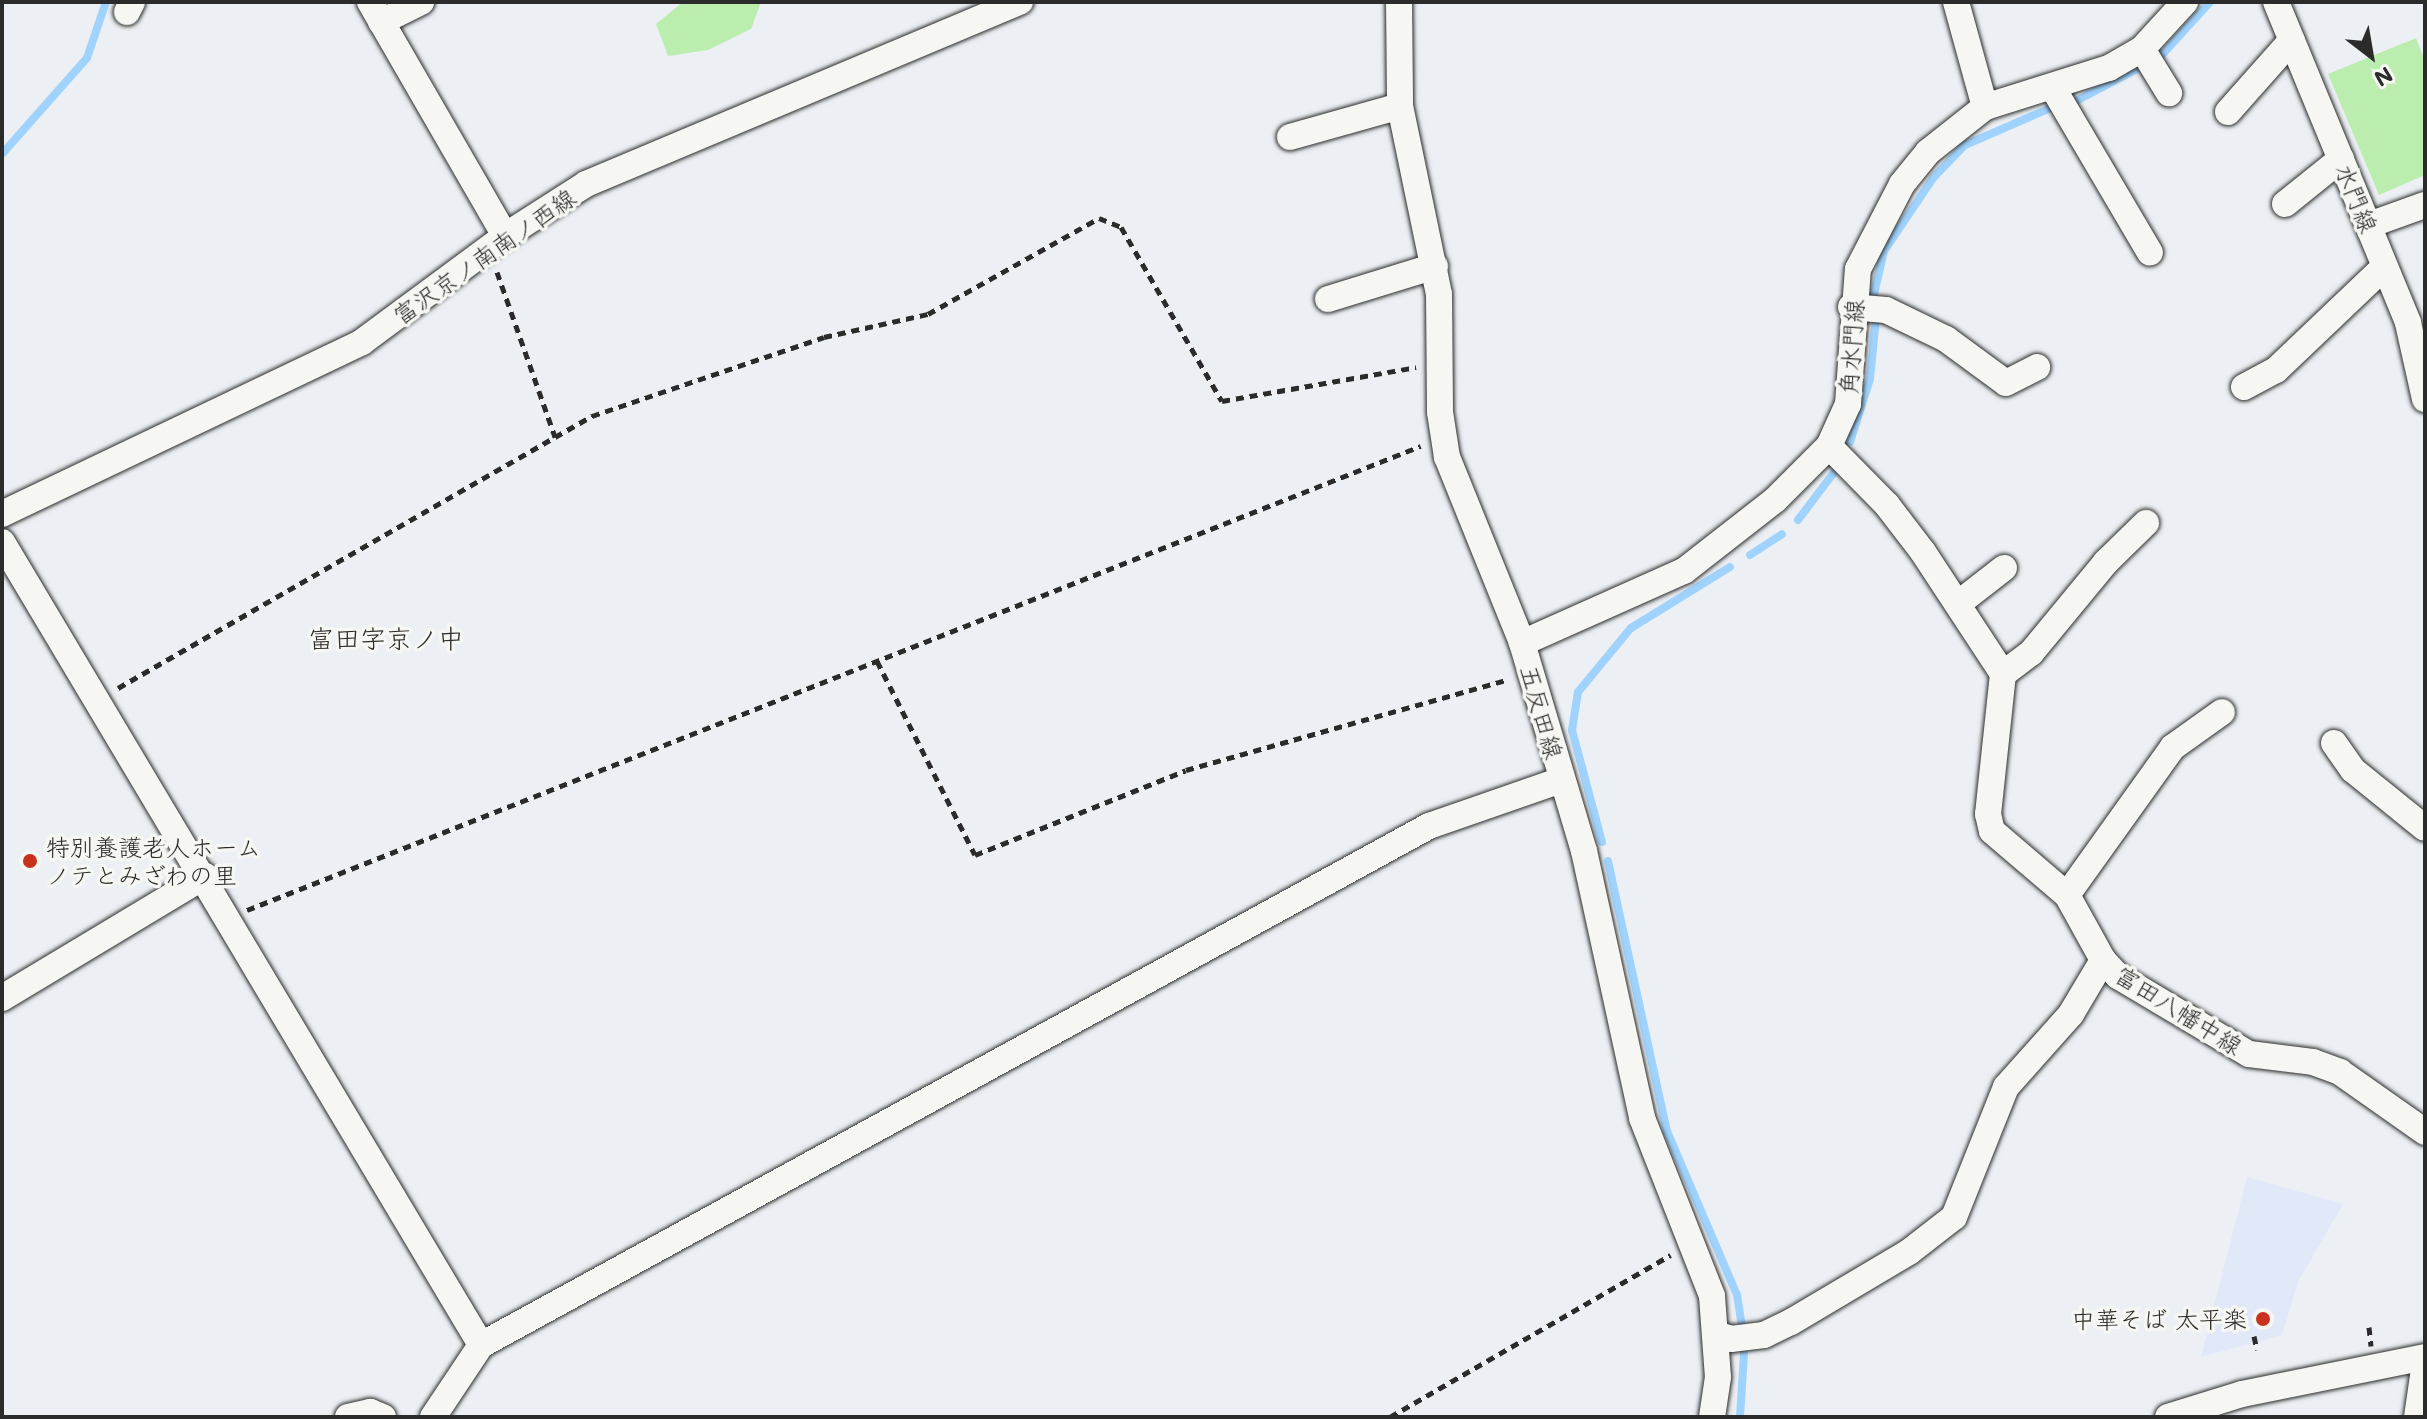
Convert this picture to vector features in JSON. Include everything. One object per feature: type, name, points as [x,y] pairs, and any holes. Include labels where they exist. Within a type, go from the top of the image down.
[{"type":"street","points":[[421,2],[376,12],[497,242]]},
{"type":"street","name":"富沢京ノ南南ノ西線","points":[[2,514],[362,342],[497,242],[586,184],[1020,2]]},
{"type":"street","name":"五反田線","points":[[1399,2],[1400,106],[1435,266],[1444,437],[1472,525],[1522,643],[1584,851],[1642,1118],[1712,1296],[1718,1377],[1712,1417]]},
{"type":"street","points":[[1956,2],[1985,107]]},
{"type":"street","name":"角水門線","points":[[1522,643],[1684,571],[1748,525],[1829,446],[1848,404],[1854,358],[1851,307],[1858,269],[1902,184],[1928,152],[1985,107],[2109,68],[2153,67],[2185,2]]},
{"type":"street","name":"水門線","points":[[2276,2],[2408,323],[2425,399]]},
{"type":"street","points":[[2228,112],[2292,40]]},
{"type":"street","points":[[2053,88],[2150,253]]},
{"type":"street","points":[[1290,137],[1400,106]]},
{"type":"street","points":[[2285,204],[2341,159]]},
{"type":"street","points":[[2369,225],[2425,205]]},
{"type":"street","points":[[1328,299],[1435,266]]},
{"type":"street","points":[[2244,387],[2276,370],[2384,267]]},
{"type":"street","points":[[1851,307],[1886,310],[1946,339],[2006,383],[2037,367]]},
{"type":"street","points":[[1829,446],[1887,505],[1959,603],[2003,674],[2031,653],[2106,562],[2146,523]]},
{"type":"street","points":[[2,542],[205,876],[481,1345]]},
{"type":"street","points":[[1959,603],[2004,568]]},
{"type":"street","name":"富田八幡中線","points":[[2003,674],[1988,814],[1992,831],[2067,895],[2103,960],[2118,976],[2249,1054],[2313,1062],[2340,1072],[2425,1132]]},
{"type":"street","points":[[2067,895],[2173,747],[2222,712]]},
{"type":"street","points":[[2334,743],[2353,770],[2425,828]]},
{"type":"street","points":[[433,1417],[481,1345],[1429,826],[1561,780]]},
{"type":"street","points":[[2,998],[205,876]]},
{"type":"street","points":[[1716,1334],[1731,1339],[1764,1335],[1791,1322],[1909,1252],[1954,1217],[2006,1087],[2071,1014],[2103,960]]},
{"type":"street","points":[[2168,1417],[2242,1394],[2425,1360],[2417,1417]]},
{"type":"street","points":[[348,1417],[370,1412],[383,1417]]},
{"type":"path","points":[[98,700],[592,416],[824,337],[928,314],[1099,218],[1121,227],[1222,401],[1438,363]]},
{"type":"path","points":[[497,242],[555,437]]},
{"type":"path","points":[[229,917],[1444,437]]},
{"type":"path","points":[[877,661],[975,855],[1186,770],[1531,673]]},
{"type":"path","points":[[1390,1417],[1693,1243]]},
{"type":"path","points":[[2369,1327],[2371,1347]]},
{"type":"path","points":[[2254,1336],[2257,1350]]},
{"type":"shaded area","points":[[2247,1177],[2343,1204],[2298,1282],[2282,1335],[2201,1357]]},
{"type":"green space","points":[[683,2],[761,2],[751,29],[708,50],[668,56],[656,24]]},
{"type":"green space","points":[[2416,38],[2425,61],[2425,175],[2379,195],[2328,74]]},
{"type":"waterway","points":[[2,154],[87,58],[106,2]]},
{"type":"waterway","points":[[2076,101],[2160,57],[2210,2]]},
{"type":"waterway","points":[[1874,294],[1884,251],[1933,178],[1965,145],[2053,107]]},
{"type":"waterway","points":[[1850,442],[1870,379],[1876,318]]},
{"type":"waterway","points":[[1798,520],[1835,471]]},
{"type":"waterway","points":[[1750,555],[1782,534]]},
{"type":"waterway","points":[[1602,842],[1572,730],[1578,692],[1631,628],[1730,567]]},
{"type":"waterway","points":[[1608,861],[1667,1131],[1737,1295],[1742,1326]]},
{"type":"waterway","points":[[1740,1417],[1744,1353]]},
{"type":"place","name":"特別養護老人ホーム ノテとみざわの里","points":[[30,861]]},
{"type":"place","name":"中華そば 太平楽","points":[[2263,1319]]},
{"type":"district","name":"富田字京ノ中","points":[[386,639]]}]
